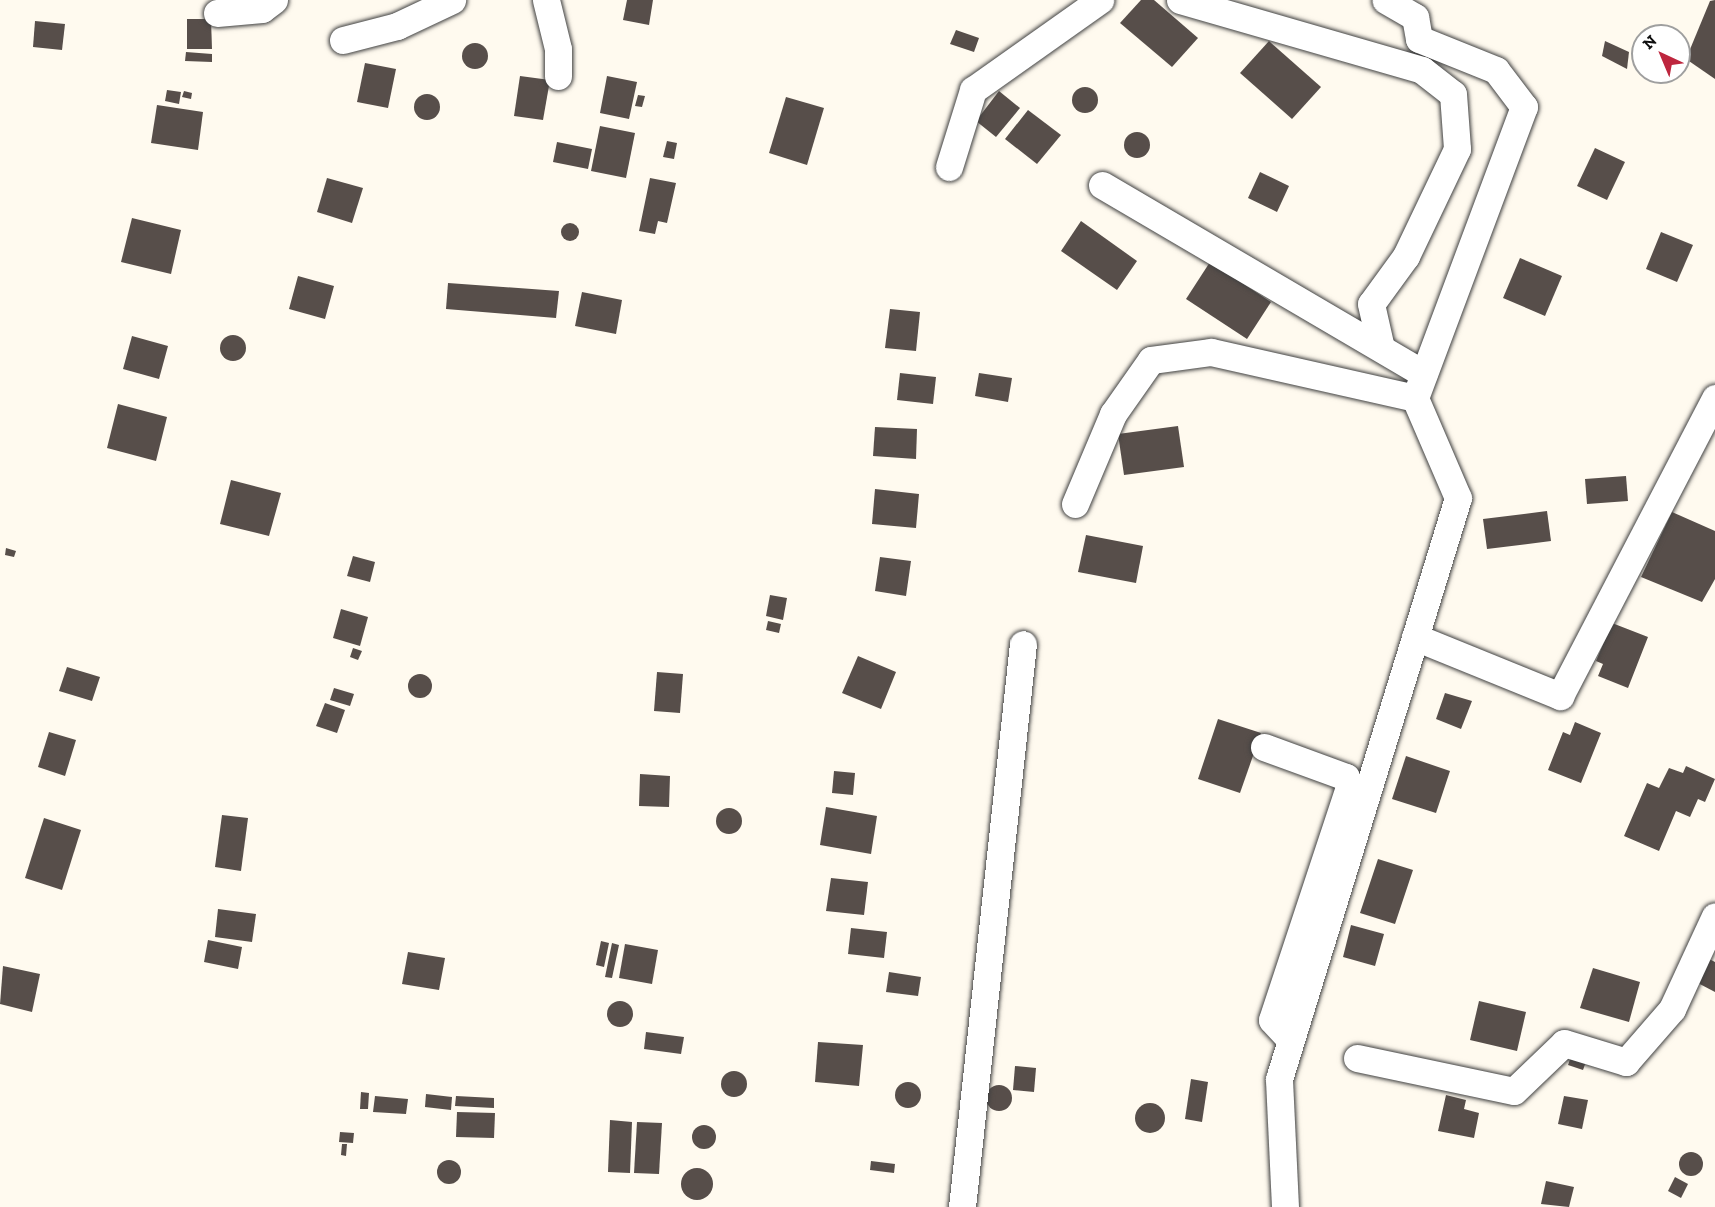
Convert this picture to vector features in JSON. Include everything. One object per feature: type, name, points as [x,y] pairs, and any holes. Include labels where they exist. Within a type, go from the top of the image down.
[{"type":"street","points":[[217,13],[262,9],[274,0]]},
{"type":"street","points":[[343,40],[397,26],[452,0]]},
{"type":"street","points":[[546,0],[558,49],[558,76]]},
{"type":"street","points":[[949,166],[973,90],[1100,0]]},
{"type":"street","points":[[1180,0],[1422,70],[1453,94],[1457,149],[1406,256],[1371,304],[1381,348]]},
{"type":"street","points":[[1375,0],[1418,31]]},
{"type":"street","points":[[1385,0],[1415,17],[1419,39],[1496,70],[1524,107],[1420,386]]},
{"type":"street","points":[[1102,185],[1381,348],[1420,386],[1458,498],[1279,1079],[1285,1207]]},
{"type":"street","points":[[1074,504],[1113,414],[1151,360],[1211,352],[1420,386]]},
{"type":"street","points":[[1414,637],[1560,696],[1715,398]]},
{"type":"street","points":[[962,1207],[1023,644]]},
{"type":"street","points":[[1264,747],[1346,777],[1349,788],[1272,1020],[1290,1039]]},
{"type":"street","points":[[1357,1058],[1515,1091],[1564,1043],[1626,1062],[1672,1009],[1715,916]]},
{"type":"building","points":[[627,0],[653,0],[649,25],[623,20]]},
{"type":"building","points":[[1141,0],[1154,0],[1198,38],[1172,67],[1120,23]]},
{"type":"building","points":[[1715,0],[1715,79],[1691,62],[1691,47],[1710,1]]},
{"type":"building","points":[[187,19],[211,19],[212,49],[187,49]]},
{"type":"building","points":[[35,21],[65,24],[62,50],[33,47]]},
{"type":"building","points":[[956,30],[979,38],[974,52],[950,44]]},
{"type":"building","points":[[1269,41],[1321,87],[1292,119],[1240,73]]},
{"type":"building","points":[[1605,41],[1629,52],[1627,69],[1602,56]]},
{"type":"building","points":[[475,43],[484,47],[488,56],[484,65],[475,69],[466,65],[462,56],[466,47]]},
{"type":"building","points":[[186,52],[212,54],[212,62],[185,61]]},
{"type":"building","points":[[365,63],[396,69],[388,108],[357,102]]},
{"type":"building","points":[[520,76],[550,80],[543,120],[514,116]]},
{"type":"building","points":[[607,76],[637,82],[629,119],[600,113]]},
{"type":"building","points":[[1085,87],[1094,91],[1098,100],[1094,109],[1085,113],[1076,109],[1072,100],[1076,91]]},
{"type":"building","points":[[167,90],[181,92],[179,104],[165,101]]},
{"type":"building","points":[[184,91],[192,93],[191,99],[182,97]]},
{"type":"building","points":[[999,91],[1020,108],[996,137],[976,121]]},
{"type":"building","points":[[427,94],[436,98],[440,107],[436,116],[427,120],[418,116],[414,107],[418,98]]},
{"type":"building","points":[[638,95],[645,96],[642,107],[635,106]]},
{"type":"building","points":[[786,97],[824,108],[807,165],[769,153]]},
{"type":"building","points":[[157,105],[203,112],[198,150],[151,143]]},
{"type":"building","points":[[1028,110],[1061,135],[1037,164],[1005,139]]},
{"type":"building","points":[[600,126],[635,133],[626,178],[591,171]]},
{"type":"building","points":[[1137,132],[1146,136],[1150,145],[1146,154],[1137,158],[1128,154],[1124,145],[1128,136]]},
{"type":"building","points":[[667,141],[677,143],[674,159],[663,157]]},
{"type":"building","points":[[557,142],[592,149],[588,169],[553,162]]},
{"type":"building","points":[[1595,148],[1625,162],[1607,200],[1577,186]]},
{"type":"building","points":[[1260,172],[1289,186],[1277,212],[1248,198]]},
{"type":"building","points":[[327,178],[363,188],[352,223],[317,212]]},
{"type":"building","points":[[650,178],[676,183],[667,223],[658,221],[655,234],[639,231]]},
{"type":"building","points":[[132,218],[181,230],[171,274],[121,262]]},
{"type":"building","points":[[1081,221],[1137,261],[1117,290],[1061,251]]},
{"type":"building","points":[[570,223],[576,226],[579,232],[576,238],[570,241],[564,238],[561,232],[564,226]]},
{"type":"building","points":[[1661,232],[1693,245],[1677,282],[1646,269]]},
{"type":"building","points":[[1520,258],[1562,276],[1545,316],[1503,298]]},
{"type":"building","points":[[1210,262],[1271,302],[1247,339],[1186,299]]},
{"type":"building","points":[[298,276],[334,286],[325,319],[289,309]]},
{"type":"building","points":[[448,283],[559,291],[556,318],[446,309]]},
{"type":"building","points":[[582,292],[622,300],[616,334],[575,326]]},
{"type":"building","points":[[890,309],[920,312],[916,351],[885,348]]},
{"type":"building","points":[[233,335],[242,339],[246,348],[242,357],[233,361],[224,357],[220,348],[224,339]]},
{"type":"building","points":[[132,336],[168,346],[159,379],[123,369]]},
{"type":"building","points":[[900,373],[936,377],[933,404],[897,400]]},
{"type":"building","points":[[979,373],[1012,378],[1008,402],[975,396]]},
{"type":"building","points":[[118,404],[167,417],[156,461],[107,448]]},
{"type":"building","points":[[1178,426],[1184,467],[1124,475],[1118,434]]},
{"type":"building","points":[[875,427],[917,429],[916,459],[873,456]]},
{"type":"building","points":[[1626,476],[1628,501],[1587,504],[1585,479]]},
{"type":"building","points":[[231,480],[281,493],[269,536],[220,524]]},
{"type":"building","points":[[875,489],[919,494],[916,528],[872,524]]},
{"type":"building","points":[[1547,511],[1551,541],[1487,549],[1483,519]]},
{"type":"building","points":[[1672,512],[1715,531],[1715,579],[1702,602],[1641,577]]},
{"type":"building","points":[[1086,535],[1143,546],[1136,583],[1078,572]]},
{"type":"building","points":[[6,548],[16,551],[14,557],[5,555]]},
{"type":"building","points":[[353,556],[375,562],[370,582],[347,576]]},
{"type":"building","points":[[880,557],[911,561],[906,596],[875,591]]},
{"type":"building","points":[[770,595],[787,598],[783,620],[766,616]]},
{"type":"building","points":[[341,609],[368,617],[360,646],[333,638]]},
{"type":"building","points":[[768,621],[781,624],[779,633],[766,630]]},
{"type":"building","points":[[1612,623],[1648,637],[1628,688],[1598,676],[1603,664],[1596,661]]},
{"type":"building","points":[[353,648],[362,651],[358,660],[350,657]]},
{"type":"building","points":[[858,656],[896,672],[881,709],[842,693]]},
{"type":"building","points":[[67,667],[100,677],[92,701],[59,691]]},
{"type":"building","points":[[657,672],[683,674],[680,713],[654,711]]},
{"type":"building","points":[[420,674],[428,678],[432,686],[428,694],[420,698],[412,694],[408,686],[412,678]]},
{"type":"building","points":[[334,688],[354,694],[350,706],[330,700]]},
{"type":"building","points":[[1445,693],[1472,701],[1461,729],[1436,719]]},
{"type":"building","points":[[325,703],[345,710],[337,733],[316,726]]},
{"type":"building","points":[[1218,719],[1261,733],[1240,793],[1198,779]]},
{"type":"building","points":[[1575,722],[1601,733],[1581,783],[1548,770],[1563,732],[1570,735]]},
{"type":"building","points":[[49,732],[76,740],[65,776],[38,767]]},
{"type":"building","points":[[1406,756],[1450,771],[1436,813],[1392,799]]},
{"type":"building","points":[[1686,766],[1715,779],[1705,802],[1698,799],[1690,817],[1676,811],[1659,851],[1624,836],[1647,783],[1659,788],[1669,768],[1683,773]]},
{"type":"building","points":[[834,771],[855,773],[853,795],[832,793]]},
{"type":"building","points":[[640,774],[670,776],[669,807],[639,806]]},
{"type":"building","points":[[826,807],[877,816],[871,854],[820,845]]},
{"type":"building","points":[[729,808],[738,812],[742,821],[738,830],[729,834],[720,830],[716,821],[720,812]]},
{"type":"building","points":[[222,815],[248,818],[241,871],[215,867]]},
{"type":"building","points":[[44,818],[81,830],[62,890],[25,878]]},
{"type":"building","points":[[1378,859],[1413,870],[1395,924],[1360,913]]},
{"type":"building","points":[[831,878],[868,882],[864,915],[826,911]]},
{"type":"building","points":[[218,909],[256,914],[252,942],[215,937]]},
{"type":"building","points":[[1351,925],[1384,934],[1375,966],[1343,957]]},
{"type":"building","points":[[851,928],[887,932],[884,958],[848,954]]},
{"type":"building","points":[[208,940],[242,947],[238,969],[204,962]]},
{"type":"building","points":[[601,941],[609,943],[604,967],[596,965]]},
{"type":"building","points":[[612,943],[619,945],[612,978],[605,977]]},
{"type":"building","points":[[625,944],[658,950],[652,984],[619,978]]},
{"type":"building","points":[[408,952],[445,958],[439,990],[402,984]]},
{"type":"building","points":[[1709,959],[1715,962],[1715,992],[1694,981]]},
{"type":"building","points":[[3,966],[40,974],[32,1012],[0,1004]]},
{"type":"building","points":[[1593,968],[1640,982],[1629,1022],[1580,1008]]},
{"type":"building","points":[[889,972],[921,977],[918,996],[886,992]]},
{"type":"building","points":[[620,1001],[629,1005],[633,1014],[629,1023],[620,1027],[611,1023],[607,1014],[611,1005]]},
{"type":"building","points":[[1479,1001],[1526,1012],[1517,1051],[1470,1040]]},
{"type":"building","points":[[646,1032],[684,1037],[681,1054],[644,1049]]},
{"type":"building","points":[[818,1042],[863,1045],[859,1086],[815,1082]]},
{"type":"building","points":[[1572,1054],[1587,1059],[1583,1070],[1568,1065]]},
{"type":"building","points":[[1015,1066],[1036,1068],[1034,1092],[1013,1090]]},
{"type":"building","points":[[734,1071],[743,1075],[747,1084],[743,1093],[734,1097],[725,1093],[721,1084],[725,1075]]},
{"type":"building","points":[[1191,1079],[1208,1082],[1202,1122],[1185,1119]]},
{"type":"building","points":[[908,1082],[917,1086],[921,1095],[917,1104],[908,1108],[899,1104],[895,1095],[899,1086]]},
{"type":"building","points":[[999,1085],[1008,1089],[1012,1098],[1008,1107],[999,1111],[990,1107],[986,1098],[990,1089]]},
{"type":"building","points":[[361,1092],[369,1093],[368,1109],[360,1109]]},
{"type":"building","points":[[426,1094],[452,1097],[451,1110],[425,1107]]},
{"type":"building","points":[[1446,1095],[1466,1100],[1464,1109],[1479,1113],[1474,1138],[1438,1131]]},
{"type":"building","points":[[375,1096],[408,1099],[406,1114],[373,1112]]},
{"type":"building","points":[[456,1096],[494,1098],[494,1108],[455,1106]]},
{"type":"building","points":[[1564,1096],[1588,1100],[1582,1129],[1558,1124]]},
{"type":"building","points":[[1150,1103],[1161,1107],[1165,1118],[1161,1129],[1150,1133],[1139,1129],[1135,1118],[1139,1107]]},
{"type":"building","points":[[457,1112],[495,1113],[494,1138],[456,1137]]},
{"type":"building","points":[[610,1120],[632,1122],[630,1173],[608,1172]]},
{"type":"building","points":[[637,1122],[662,1123],[659,1174],[634,1173]]},
{"type":"building","points":[[704,1125],[709,1126],[715,1132],[715,1142],[709,1148],[704,1149],[699,1148],[693,1142],[692,1137],[693,1132],[699,1126]]},
{"type":"building","points":[[340,1132],[354,1133],[353,1143],[339,1142]]},
{"type":"building","points":[[342,1144],[347,1144],[346,1156],[341,1155]]},
{"type":"building","points":[[1686,1152],[1696,1152],[1703,1159],[1703,1169],[1696,1176],[1686,1176],[1679,1169],[1679,1159]]},
{"type":"building","points":[[449,1160],[454,1161],[460,1167],[460,1177],[454,1183],[449,1184],[444,1183],[438,1177],[437,1172],[438,1167],[444,1161]]},
{"type":"building","points":[[871,1161],[895,1164],[894,1173],[870,1170]]},
{"type":"building","points":[[697,1168],[709,1172],[713,1184],[709,1196],[697,1200],[685,1196],[681,1184],[685,1172]]},
{"type":"building","points":[[1675,1177],[1688,1184],[1681,1198],[1668,1191]]},
{"type":"building","points":[[1546,1181],[1574,1187],[1569,1207],[1541,1204]]}]
